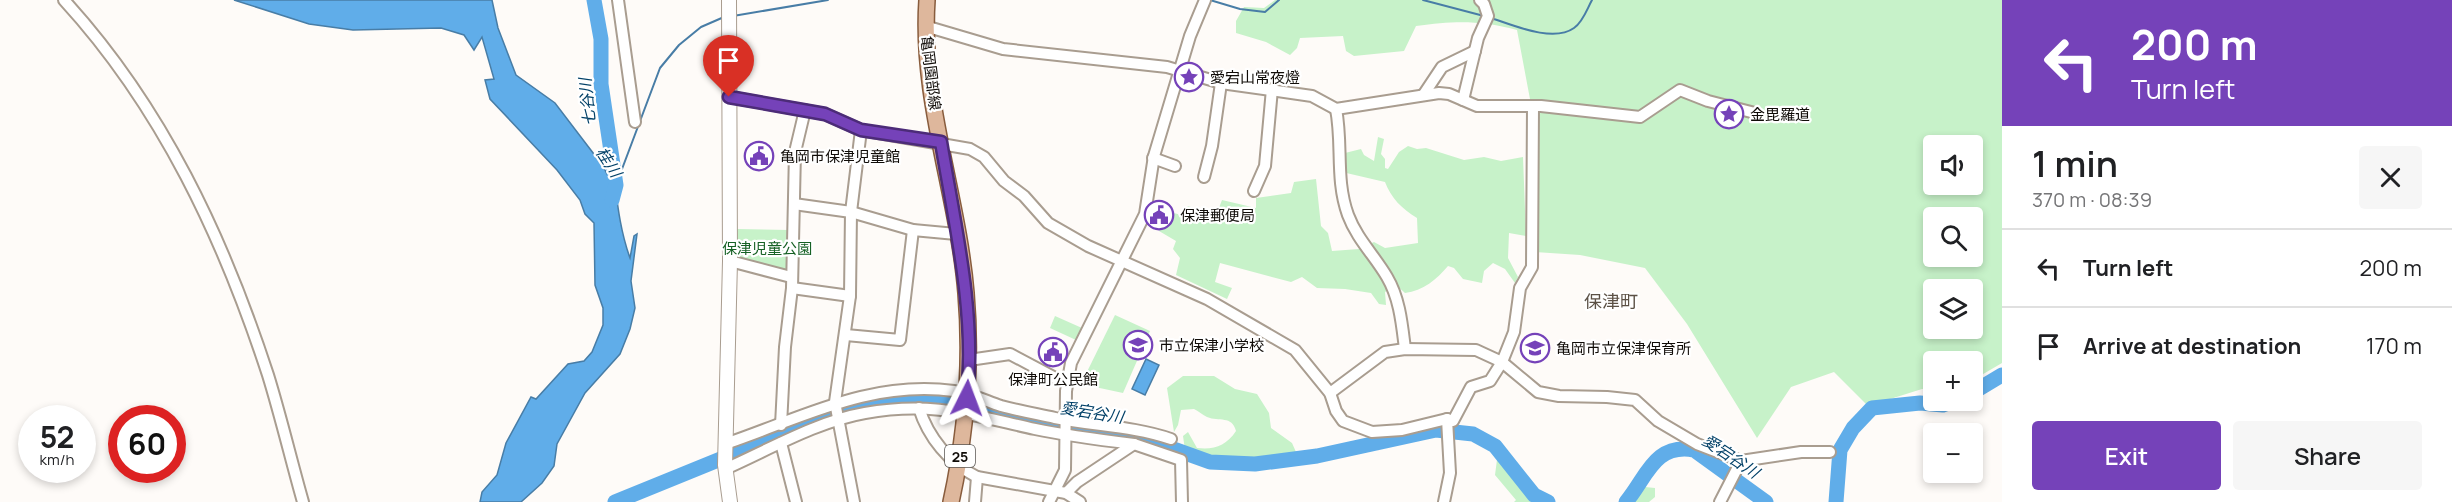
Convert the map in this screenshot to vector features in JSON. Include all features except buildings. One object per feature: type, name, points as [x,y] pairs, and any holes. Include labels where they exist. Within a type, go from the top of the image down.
[{"type":"main road","name":"亀岡園部線","points":[[927,0],[926,52],[966,292],[969,360],[967,403],[959,466],[951,502]]},
{"type":"street","points":[[64,0],[100,40],[143,101],[186,171],[218,243],[268,376],[303,502]]},
{"type":"street","points":[[618,0],[635,122]]},
{"type":"street","points":[[1463,100],[1475,51],[1488,16],[1484,3],[1480,0]]},
{"type":"street","points":[[1061,492],[1065,470],[1067,380],[1071,363],[1145,214],[1153,158],[1179,71],[1204,1]]},
{"type":"street","points":[[729,10],[730,261],[725,467],[730,502]]},
{"type":"street","points":[[925,26],[1003,49],[1130,62],[1221,82],[1312,96],[1336,109],[1424,94],[1449,94],[1478,106],[1533,107],[1640,117],[1680,90],[1708,101],[1755,113]]},
{"type":"street","points":[[1424,94],[1443,67],[1475,51]]},
{"type":"street","points":[[1204,177],[1212,146],[1221,82]]},
{"type":"street","points":[[1254,191],[1265,166],[1272,89]]},
{"type":"street","points":[[729,97],[825,114],[861,130],[941,142],[970,149],[984,157],[1004,181],[1024,196],[1048,224],[1088,246],[1207,299],[1295,350],[1330,393],[1336,411],[1343,421],[1372,432],[1402,430],[1453,421],[1471,387],[1490,381],[1502,362],[1514,332],[1520,288],[1532,267],[1533,107]]},
{"type":"street","points":[[1336,109],[1339,182],[1345,203],[1358,238],[1387,277],[1399,306],[1406,349]]},
{"type":"street","points":[[781,425],[785,347],[792,283],[795,152],[805,110]]},
{"type":"street","points":[[854,502],[835,403],[850,296],[851,212],[861,130]]},
{"type":"street","points":[[1153,158],[1175,166]]},
{"type":"street","points":[[794,204],[851,212],[913,230],[956,234]]},
{"type":"street","points":[[846,335],[900,340],[913,230]]},
{"type":"street","points":[[730,261],[792,283],[850,296]]},
{"type":"street","points":[[1330,393],[1385,352],[1406,349],[1476,350],[1502,362],[1538,392],[1559,396],[1635,400],[1658,421],[1697,444],[1741,461],[1801,452],[1830,452]]},
{"type":"street","points":[[969,360],[1010,354],[1057,379],[1067,380]]},
{"type":"street","points":[[725,447],[835,403],[895,390],[945,390],[967,403],[1134,444],[1180,460],[1182,502]]},
{"type":"street","points":[[725,467],[838,418],[863,413],[967,403],[1004,407],[1065,427],[1149,431],[1171,439]]},
{"type":"street","points":[[919,408],[929,434],[959,466],[977,477],[1061,492],[1080,502]]},
{"type":"street","points":[[1444,502],[1450,473],[1448,422]]},
{"type":"street","points":[[781,443],[796,502]]},
{"type":"street","points":[[1049,502],[1134,444]]},
{"type":"street","points":[[1720,502],[1741,461]]},
{"type":"street","points":[[975,502],[977,477]]},
{"type":"green space","points":[[1275,0],[2002,0],[2002,363],[1983,374],[1983,351],[1923,351],[1923,389],[1868,406],[1834,372],[1791,387],[1757,438],[1687,324],[1645,268],[1580,255],[1535,252],[1536,131],[1517,30],[1491,24],[1466,22],[1416,26],[1404,51],[1354,56],[1346,51],[1343,36],[1300,38],[1297,48],[1290,55],[1266,42],[1236,33],[1236,21],[1244,7],[1264,8]]},
{"type":"green space","points":[[1378,137],[1384,139],[1381,154],[1385,159],[1385,168],[1388,169],[1399,152],[1408,146],[1417,149],[1426,148],[1464,160],[1484,157],[1501,161],[1523,157],[1526,236],[1509,233],[1508,258],[1518,277],[1515,283],[1505,269],[1493,263],[1484,271],[1482,283],[1463,279],[1454,268],[1448,266],[1434,280],[1418,290],[1405,293],[1396,285],[1385,292],[1386,305],[1379,304],[1371,293],[1317,288],[1302,277],[1291,282],[1220,263],[1215,282],[1232,288],[1227,299],[1176,275],[1180,258],[1173,249],[1176,241],[1159,231],[1165,211],[1182,215],[1188,206],[1194,208],[1192,217],[1207,223],[1215,218],[1222,200],[1256,208],[1256,198],[1291,193],[1294,182],[1316,179],[1321,226],[1328,233],[1332,251],[1359,249],[1374,242],[1385,248],[1418,243],[1417,218],[1398,203],[1385,182],[1342,172],[1341,154],[1361,149],[1364,155],[1374,161]]},
{"type":"green space","name":"保津児童公園","points":[[737,229],[789,230],[788,267],[784,271],[740,260],[737,255]]},
{"type":"green space","points":[[1115,315],[1150,331],[1123,393],[1081,384]]},
{"type":"green space","points":[[1055,316],[1082,328],[1076,340],[1050,328]]},
{"type":"green space","points":[[1183,376],[1214,376],[1235,389],[1257,394],[1269,413],[1271,428],[1292,443],[1296,452],[1232,460],[1185,450],[1183,436],[1188,432],[1197,448],[1203,448],[1224,443],[1236,431],[1228,421],[1207,417],[1194,409],[1181,410],[1174,432],[1167,388]]},
{"type":"green space","points":[[1507,451],[1513,466],[1540,495],[1539,502],[1514,502],[1516,500],[1495,475],[1498,452]]},
{"type":"green space","points":[[1645,487],[1655,488],[1655,497],[1649,502],[1630,502]]},
{"type":"water","name":"桂川","points":[[234,0],[492,0],[498,28],[516,75],[555,103],[603,166],[609,178],[603,135],[606,130],[621,227],[630,258],[634,236],[637,234],[631,281],[635,308],[620,354],[585,393],[557,444],[554,466],[542,483],[521,502],[480,502],[482,492],[497,475],[506,443],[531,397],[536,399],[568,364],[584,361],[592,352],[603,325],[603,308],[595,285],[594,223],[585,214],[580,200],[557,170],[490,99],[485,80],[494,79],[482,37],[474,50],[464,35],[441,28],[353,30],[309,24]]},
{"type":"water","points":[[1146,359],[1159,365],[1145,395],[1132,389]]},
{"type":"waterway","name":"七谷川","points":[[594,0],[601,39],[601,84],[616,185],[612,200]]},
{"type":"waterway","points":[[733,16],[828,0]]},
{"type":"waterway","points":[[1210,0],[1240,9],[1265,12],[1279,0]]},
{"type":"waterway","points":[[1423,0],[1484,16]]},
{"type":"waterway","points":[[1491,18],[1521,28],[1555,34],[1574,28],[1580,22],[1592,0]]},
{"type":"waterway","name":"桂川","points":[[616,185],[660,68],[679,45],[701,27],[724,17]]},
{"type":"waterway","name":"愛宕谷川","points":[[1983,386],[2002,375]]},
{"type":"waterway","name":"愛宕谷川","points":[[615,502],[829,415],[853,407],[920,398],[952,400],[1033,421],[1146,439],[1210,462],[1255,464],[1317,456],[1436,430],[1473,434],[1495,446],[1534,495],[1548,502]]},
{"type":"waterway","name":"愛宕谷川","points":[[1836,502],[1840,450],[1853,428],[1872,408],[1923,403]]},
{"type":"waterway","name":"愛宕谷川","points":[[1626,502],[1660,457],[1680,449],[1694,450],[1766,502]]},
{"type":"place","name":"愛宕山常夜燈","points":[[1189,77]]},
{"type":"place","name":"金毘羅道","points":[[1729,114]]},
{"type":"place","name":"亀岡市保津児童館","points":[[759,156]]},
{"type":"place","name":"保津郵便局","points":[[1159,215]]},
{"type":"place","name":"市立保津小学校","points":[[1138,345]]},
{"type":"place","name":"亀岡市立保津保育所","points":[[1535,348]]},
{"type":"place","name":"保津町公民館","points":[[1053,352]]},
{"type":"district","name":"保津町","points":[[1611,301]]},
{"type":"route","points":[[729,97],[825,114],[861,130],[941,142],[966,292],[969,360],[967,398]]}]
